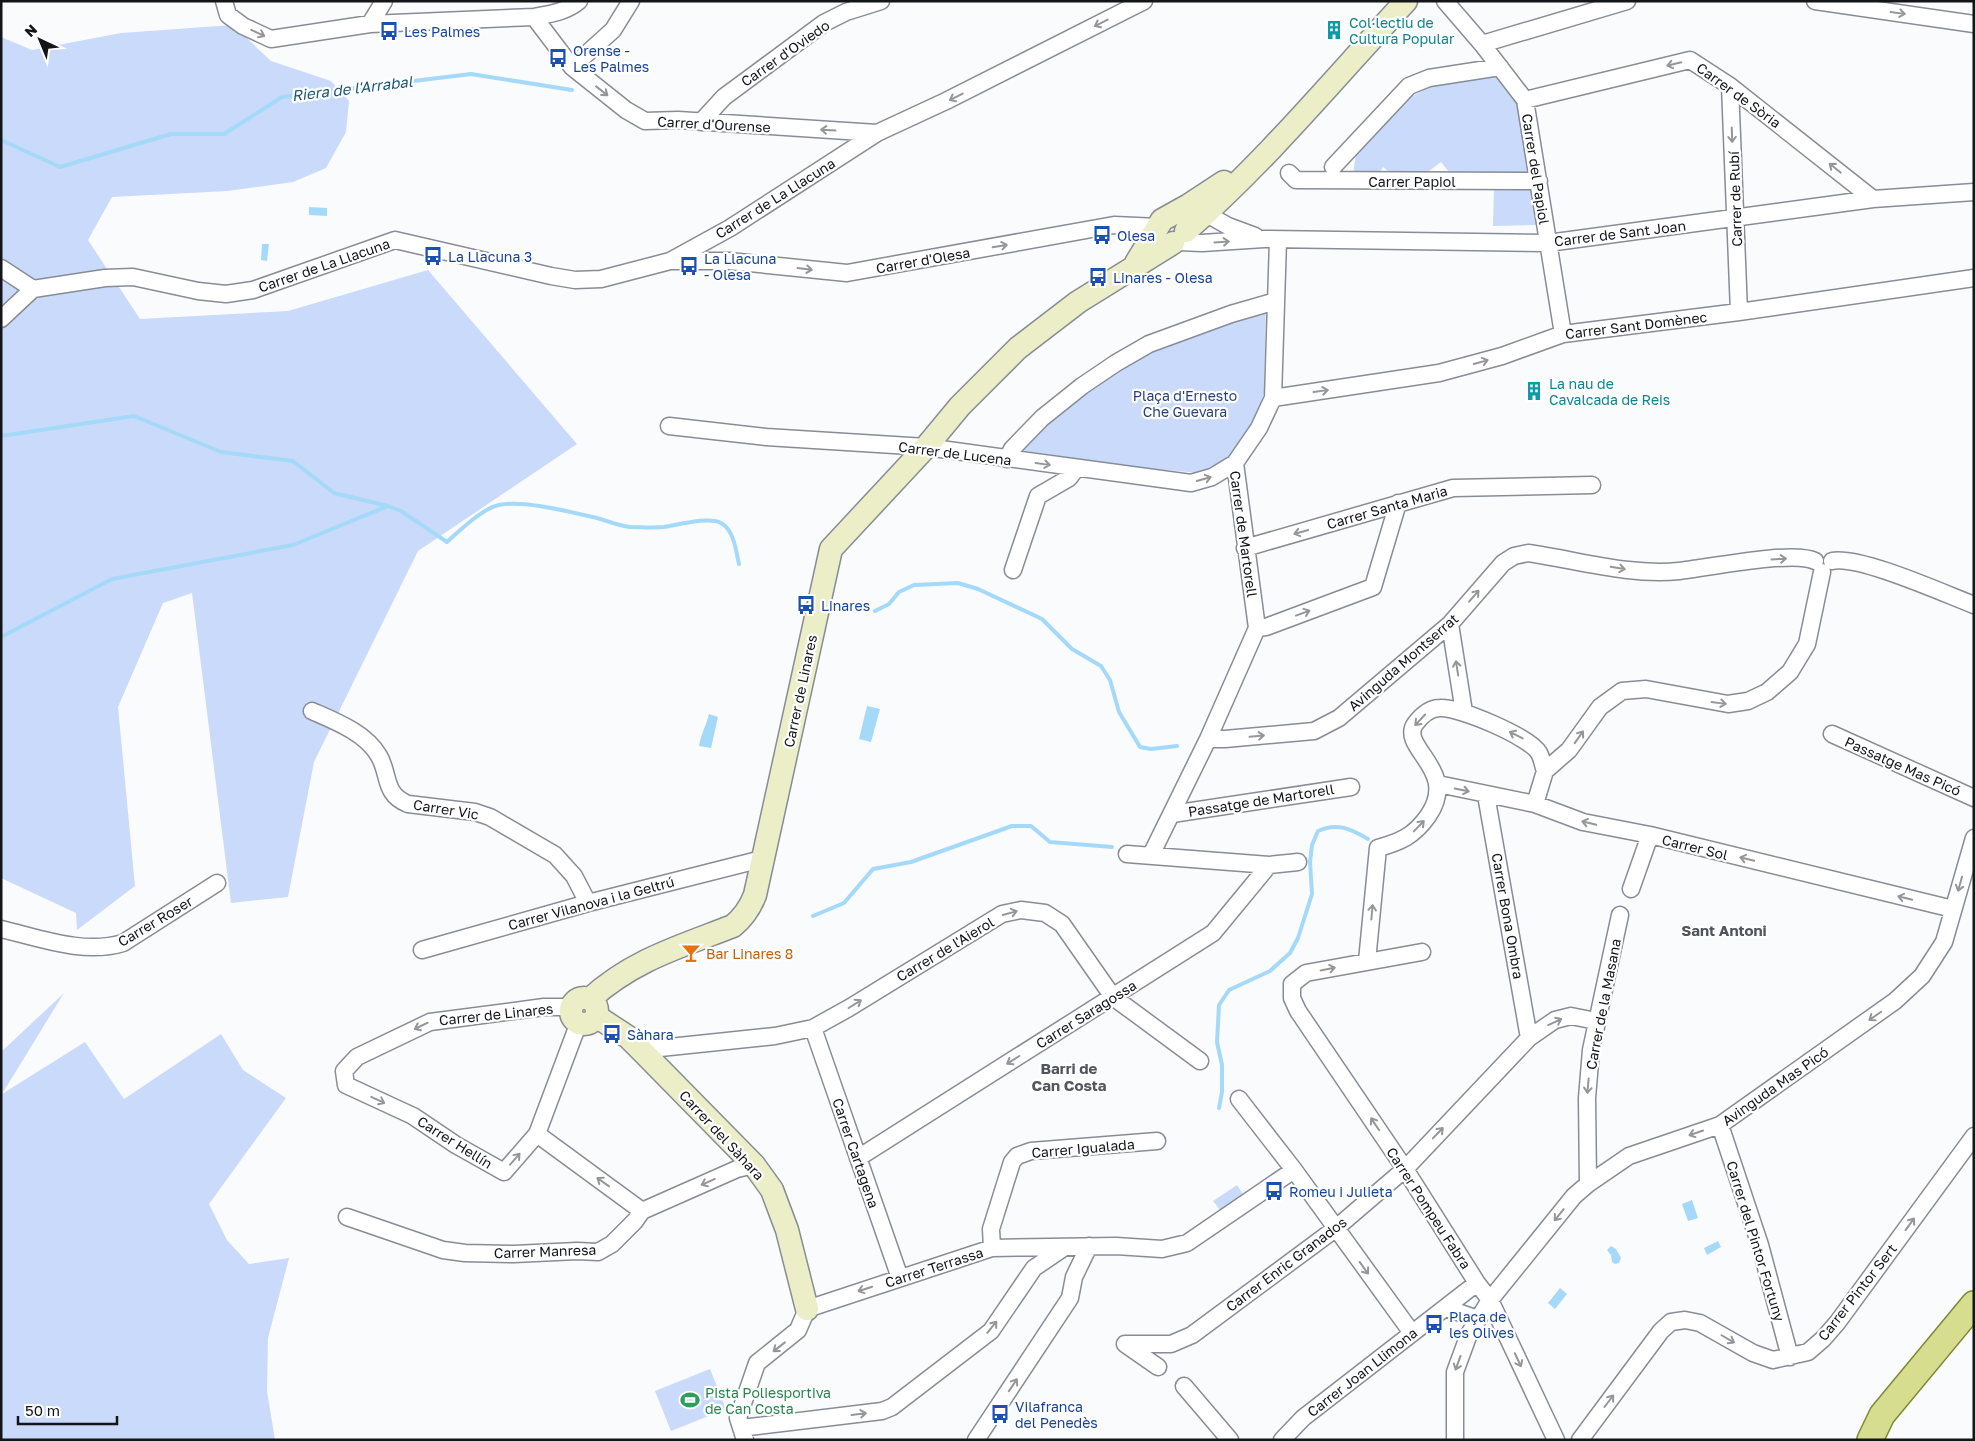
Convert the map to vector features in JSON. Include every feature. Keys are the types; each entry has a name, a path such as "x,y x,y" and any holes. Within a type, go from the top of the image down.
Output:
{"main road":[{"path":"1870,1440 1882,1415 1974,1304"}],"street":[{"path":"370,24 384,1"},
{"path":"224,2 228,15 243,26 271,39 370,24 534,17 571,8 578,1"},
{"path":"572,67 613,30 631,1"},
{"name":"Carrer d'Oviedo","path":"700,122 724,97 824,23 846,12 881,1"},
{"name":"Carrer de La Llacuna","path":"33,289 105,278 133,277 198,291 226,294 253,290 396,240 575,280 601,280 670,260 730,228 877,133 946,102 1144,1"},
{"name":"Carrer de Linares","path":"1178,226 1230,191 1268,153 1406,1"},
{"name":"Carrer del Papiol","path":"1445,1 1482,44 1525,100 1563,334"},
{"path":"1482,44 1627,1"},
{"path":"1815,1 1974,24"},
{"name":"Carrer d'Ourense","path":"534,17 572,67 626,110 645,121 678,120 877,133"},
{"name":"Carrer de Sòria","path":"1525,100 1690,60 1730,86 1873,199"},
{"path":"1333,167 1409,86 1429,78 1500,67"},
{"name":"Carrer de Rubí","path":"1730,86 1739,312"},
{"name":"Carrer de Linares","path":"344,1071 357,1057 430,1022 544,1007 584,1011 608,983 650,958 737,923 750,908 755,895 832,549 926,447 960,406 1018,348 1078,302 1133,268 1178,226 1268,153"},
{"name":"Carrer Papiol","path":"1289,173 1296,180 1539,181"},
{"path":"1228,226 1225,220 1224,209 1230,191"},
{"name":"Carrer de Sant Joan","path":"1178,226 1202,243 1271,239 1548,243 1873,199 1974,192"},
{"path":"1114,226 1129,231 1137,242 1138,248 1133,268"},
{"name":"Carrer d'Olesa","path":"670,260 729,260 847,273 1114,226 1178,226"},
{"name":"Carrer de Sant Joan","path":"1178,226 1228,226 1271,239"},
{"path":"729,260 725,245 730,228"},
{"name":"Carrer de Martorell","path":"1257,628 1235,463 1259,428 1273,398 1276,302 1271,239"},
{"path":"1,268 33,289 1,318"},
{"name":"Carrer Sant Domènec","path":"1273,398 1439,373 1502,356 1563,334 1739,312 1974,278"},
{"path":"1008,459 1012,450 1042,418 1082,386 1116,363 1149,344 1231,314 1276,302"},
{"name":"Carrer de Lucena","path":"669,426 766,438 926,447 1076,469 1191,483 1212,477 1235,463"},
{"path":"1013,570 1038,496 1069,478 1076,469"},
{"name":"Carrer Santa Maria","path":"1246,548 1453,488 1592,485"},
{"path":"1151,855 1208,738 1257,628 1373,587 1398,503"},
{"name":"Avinguda Montserrat","path":"1208,738 1225,739 1314,731 1339,718 1450,624 1503,563 1514,556 1528,553 1636,571 1676,571 1775,558 1804,558 1823,565 1846,560 1878,569 1974,605"},
{"path":"1535,804 1545,771 1569,750 1600,707 1622,691 1646,689 1728,704 1748,701 1767,692 1790,672 1807,644 1823,565"},
{"path":"1450,624 1464,712"},
{"path":"1422,952 1367,961 1378,848 1399,842 1420,828 1435,806 1438,784 1430,763 1417,748 1413,738 1414,726 1423,714 1440,708 1464,712 1520,736 1539,752 1545,771"},
{"name":"Carrer Vic","path":"312,711 341,724 368,744 379,757 390,789 401,801 408,804 475,812 490,817 555,854 574,876 588,903"},
{"name":"Passatge Mas Picó","path":"1832,734 1974,798"},
{"name":"Carrer Sol","path":"1438,784 1535,804 1583,822 1650,836 1953,909"},
{"name":"Passatge de Martorell","path":"1172,814 1351,787"},
{"name":"Carrer Bona Ombra","path":"1486,795 1529,1038"},
{"path":"1631,889 1650,836"},
{"name":"Avinguda Mas Picó","path":"1455,1440 1455,1372 1469,1334 1490,1300 1574,1196 1628,1156 1720,1125 1895,1001 1922,976 1944,942 1972,847"},
{"path":"1127,854 1269,866 1298,862"},
{"name":"Carrer Vilanova i la Geltrú","path":"422,950 588,903 762,859"},
{"name":"Carrer Saragossa","path":"858,1158 1213,933 1269,866"},
{"name":"Carrer Roser","path":"1,929 70,945 106,948 123,943 217,883"},
{"name":"Carrer de l'Aierol","path":"641,1050 775,1036 813,1028 1002,914 1021,910 1044,913 1062,924 1113,997 1200,1061"},
{"name":"Carrer de la Masana","path":"1588,1184 1587,1098 1591,1050 1620,915"},
{"name":"Carrer Pompeu Fabra","path":"1367,961 1306,973 1292,984 1292,998 1298,1011 1405,1169 1477,1283 1490,1300 1556,1440"},
{"name":"Carrer del Sàhara","path":"584,1011 628,1037 754,1165 772,1190 777,1202 787,1230 807,1308"},
{"name":"Carrer Hellín","path":"344,1071 346,1085 413,1116 456,1145 504,1172 537,1134 584,1011"},
{"name":"Carrer Enric Granados","path":"1158,1367 1125,1344 1171,1344 1192,1335 1335,1228 1405,1169 1529,1038 1555,1020 1571,1016 1596,1021"},
{"name":"Carrer Cartagena","path":"813,1028 900,1278"},
{"path":"1239,1099 1294,1170 1412,1333"},
{"name":"Carrer del Pintor Fortuny","path":"1720,1125 1760,1245 1790,1357"},
{"path":"537,1134 642,1211"},
{"name":"Carrer Pintor Sert","path":"1580,1440 1661,1331 1671,1322 1685,1320 1700,1323 1753,1353 1773,1360 1808,1352 1837,1324 1974,1136"},
{"name":"Carrer Igualada","path":"992,1248 991,1229 1012,1162 1017,1156 1031,1151 1157,1141"},
{"name":"Carrer Manresa","path":"347,1216 443,1250 465,1253 514,1254 598,1252 612,1244 635,1221 642,1211 737,1169 754,1165"},
{"name":"Carrer Terrassa","path":"807,1308 992,1248 1116,1246 1162,1250 1187,1243 1294,1170"},
{"path":"976,1440 1070,1298 1074,1277 1088,1246"},
{"path":"1034,1247 1034,1268"},
{"path":"807,1308 798,1330 757,1363 738,1418 743,1434 882,1411 892,1407 991,1331 1034,1268 1065,1247 1074,1277"},
{"name":"Carrer Joan Llimona","path":"1282,1440 1304,1418 1477,1283"},
{"path":"1446,1308 1478,1318"},
{"path":"1184,1386 1230,1440"}],"green space":[{"path":"233,25 271,61 331,81 349,101 346,132 326,168 293,182 228,191 112,197 88,240 140,319 288,311 428,270 577,444 418,551 314,762 288,897 231,903 192,593 163,603 118,707 135,886 77,930 76,913 1,878 1,37 32,50 121,33"},
{"path":"1495,75 1518,105 1537,225 1493,226 1494,187 1453,177 1441,162 1425,174 1394,176 1383,167 1378,176 1353,175 1356,153 1408,98 1439,83"},
{"name":"Plaça d'Ernesto Che Guevara","path":"1266,303 1264,393 1257,415 1239,448 1231,456 1198,473 1126,466 1012,449 1116,363"},
{"path":"64,993 2,1094 85,1042 124,1099 221,1034 243,1070 286,1098 209,1204 227,1240 249,1264 289,1258 268,1338 267,1391 275,1440 1,1440 1,1052"},
{"path":"1237,1185 1243,1194 1220,1210 1213,1201"},
{"name":"Pista Poliesportiva de Can Costa","path":"710,1369 726,1409 671,1431 655,1391"}],"shaded area":[{"path":"309,207 327,208 327,216 309,215"},
{"path":"262,244 269,244 267,261 261,260"},
{"path":"867,706 880,709 871,742 859,739"},
{"path":"709,714 718,717 711,748 699,746"},
{"path":"1692,1200 1698,1218 1688,1221 1682,1204"},
{"path":"1718,1241 1721,1247 1707,1255 1704,1248"},
{"path":"1611,1246 1616,1249 1621,1258 1619,1263 1615,1264 1612,1262 1611,1255 1607,1250"},
{"path":"1560,1288 1567,1294 1555,1309 1548,1303"}],"waterway":[{"name":"Riera de l'Arrabal","path":"1,140 60,167 171,134 224,134 282,97 471,74 572,90"},
{"path":"1,436 134,416 221,452 293,461 334,493 401,511 447,542 471,520 486,510 499,505 521,504 561,510 630,527 664,527 709,520 716,521 725,526 732,536 739,564"},
{"path":"1,637 112,579 293,545 388,506"},
{"path":"875,611 889,604 899,592 914,585 958,583 978,589 1042,619 1072,649 1101,666 1110,680 1119,712 1140,747 1151,749 1177,746"},
{"path":"813,916 844,903 873,869 911,862 1012,826 1031,826 1050,842 1112,847"},
{"path":"1219,1108 1222,1092 1222,1065 1217,1042 1219,1005 1229,990 1270,971 1290,953 1298,938 1312,894 1310,862 1312,845 1318,831 1325,828 1338,827 1356,832 1368,839"}],"place":[{"name":"Col·lectiu de Cultura Popular","path":"1334,30"},
{"name":"Les Palmes","path":"389,31"},
{"name":"Orense - Les Palmes","path":"558,58"},
{"name":"Olesa","path":"1102,235"},
{"name":"La Llacuna 3","path":"433,256"},
{"name":"La Llacuna - Olesa","path":"689,266"},
{"name":"Linares - Olesa","path":"1098,277"},
{"name":"La nau de Cavalcada de Reis","path":"1534,391"},
{"name":"Linares","path":"806,605"},
{"name":"Bar Linares 8","path":"691,953"},
{"name":"Sàhara","path":"612,1034"},
{"name":"Romeu i Julieta","path":"1274,1191"},
{"name":"Plaça de les Olives","path":"1434,1324"},
{"name":"Pista Poliesportiva de Can Costa","path":"690,1400"},
{"name":"Vilafranca del Penedès","path":"1000,1414"}],"district":[{"name":"Sant Antoni","path":"1724,930"},
{"name":"Barri de Can Costa","path":"1069,1076"}]}
